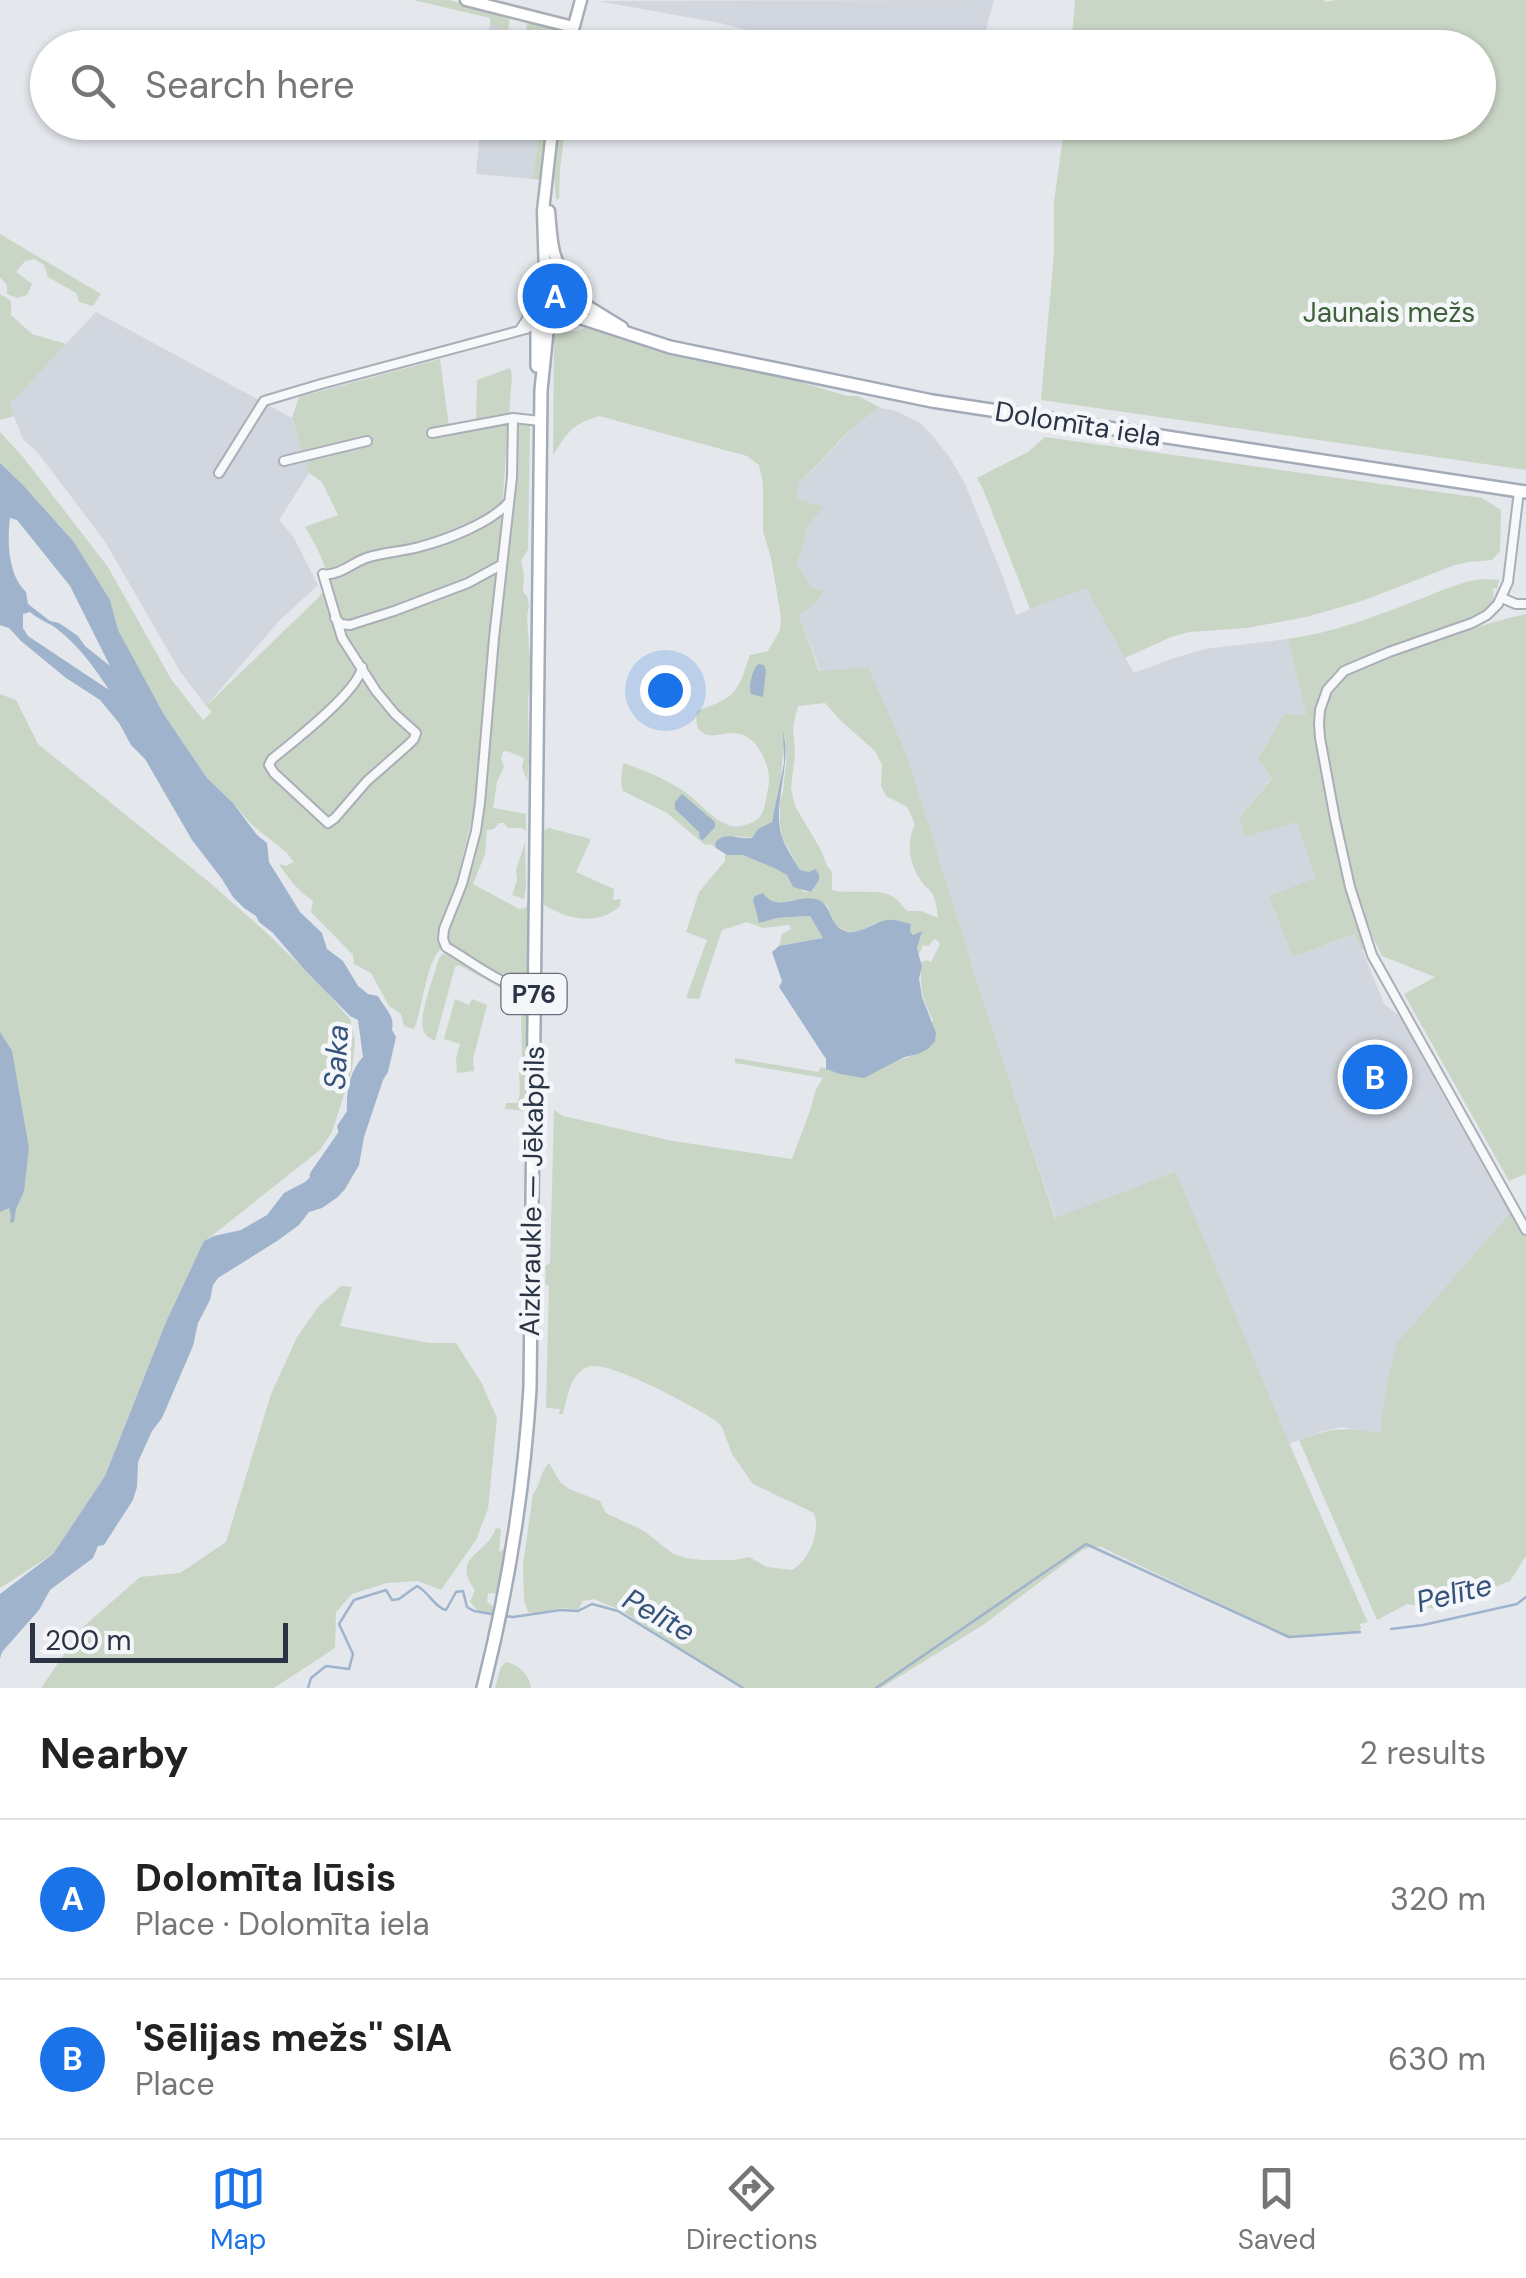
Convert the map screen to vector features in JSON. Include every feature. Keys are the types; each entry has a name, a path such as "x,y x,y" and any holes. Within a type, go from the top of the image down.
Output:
{"main road":[{"path":"466,0 573,27"},
{"path":"572,30 580,0"},
{"name":"P76","path":"536,310 532,289 545,274 543,234 552,140"},
{"name":"P76","path":"546,195 559,268 574,284 578,297 563,317"},
{"path":"545,274 564,275"},
{"name":"Dolomīta iela","path":"578,297 633,336"},
{"path":"536,310 563,317"},
{"name":"Aizkraukle — Jēkabpils","path":"536,310 541,390"},
{"name":"Aizkraukle — Jēkabpils","path":"483,1688 521,1496 530,1388 540,421 547,332 563,317"},
{"name":"Dolomīta iela","path":"563,317 670,347 960,406 1522,491"}],"street":[{"path":"219,472 264,402 518,331 536,310"},
{"path":"513,418 512,477 476,831 442,939 446,947 516,988 534,991"},
{"path":"432,434 513,418 540,421"},
{"path":"284,460 367,441"},
{"path":"1522,491 1508,582 1493,610 1472,623 1344,671 1327,690 1319,723 1342,853 1372,955 1526,1230"},
{"path":"362,668 359,680 269,765 325,822 331,822 367,781 416,736 376,691 362,668 342,638 323,574 331,576 361,560 420,547 470,529 508,502"},
{"path":"335,618 350,625 394,611 468,583 502,564"},
{"path":"1502,598 1526,604"}],"shaded area":[{"path":"994,0 986,30 747,30 598,1"},
{"path":"479,140 538,140 533,179 476,174"},
{"path":"96,312 292,418 309,473 279,520 294,538 318,585 279,621 206,706 180,671 104,540 23,439 9,404"},
{"path":"881,408 920,423 950,458 965,484 1016,615 1086,587 1134,673 1205,649 1288,639 1306,715 1272,777 1239,818 1245,836 1296,821 1317,878 1293,957 1356,934 1384,1004 1401,1017 1510,1213 1398,1343 1386,1386 1380,1434 1342,1427 1289,1444 1176,1173 1056,1219 909,761 820,671 799,615 813,606 823,591 811,587 797,565 809,523 796,499 798,483 862,418"}],"green space":[{"path":"413,0 449,0 510,16 508,30 490,25 490,18"},
{"name":"Jaunais mežs","path":"1075,0 1526,0 1526,470 1041,400 1054,253 1054,202 1063,140 1496,140 1496,30 1072,30"},
{"path":"528,21 556,30 526,30"},
{"path":"538,140 545,140 541,180 533,179"},
{"path":"558,140 564,140 559,199 554,176"},
{"path":"0,234 101,294 93,306 79,302 76,293 48,277 44,265 34,259 25,261 16,272 32,284 27,295 17,298 7,294 7,285 0,277"},
{"path":"557,280 568,288 570,301 561,298 558,290 550,291 549,300 568,305 551,311 541,304 539,292 544,284"},
{"path":"0,294 11,301 11,315 32,334 66,344 10,404 14,416 0,420"},
{"path":"588,326 657,351 858,396 881,408 858,424 798,483 797,499 824,507 809,523 797,564 811,587 824,591 813,606 799,615 819,671 868,667 909,761 1055,1218 1176,1172 1368,1622 1360,1624 1361,1629 1355,1633 1287,1636 1101,1547 1081,1551 983,1625 881,1688 741,1688 622,1611 594,1599 583,1601 578,1610 528,1612 523,1565 533,1494 549,1463 569,1489 600,1501 606,1513 644,1531 685,1558 749,1557 767,1567 792,1570 808,1553 816,1529 814,1513 753,1484 715,1420 651,1385 612,1370 587,1367 573,1381 563,1414 559,1414 560,1409 546,1408 549,1286 545,1284 544,1267 550,1263 554,1110 563,1116 673,1141 792,1159 823,1078 735,1063 735,1058 818,1072 821,1067 858,1074 918,1054 933,1020 922,992 921,962 931,962 940,944 933,940 929,946 923,945 919,954 921,931 913,935 875,923 856,933 846,931 835,925 827,905 816,899 773,903 767,899 753,900 759,923 810,916 823,938 779,946 782,934 791,929 789,925 763,928 747,922 722,930 699,999 686,998 707,940 686,932 699,892 725,861 725,854 743,855 776,869 804,892 814,889 809,872 800,870 782,837 780,800 786,763 785,732 774,818 752,838 735,836 716,844 716,848 705,845 667,813 623,791 621,783 623,763 678,787 728,825 748,824 762,814 769,779 758,747 740,734 705,734 696,720 697,711 733,692 750,655 768,651 780,630 771,558 763,531 763,483 759,465 747,456 599,416 572,430 553,455 554,337 559,332 579,331","holes":["825,703 875,751 882,765 881,786 886,796 907,807 915,824 910,838 911,860 931,891 938,918 921,911 907,911 889,895 832,890 832,872 795,806 791,788 793,726 798,706"]},
{"path":"440,359 449,427 476,422 477,380 510,368 512,376 478,794 458,876 461,877 414,1029 404,1026 401,1014 389,1006 371,973 354,964 353,955 311,912 313,901 279,864 294,862 286,852 251,824 207,778 138,669 118,630 110,600 74,542 0,463 0,432 108,567 171,679 203,720 212,712 206,706 328,584 323,561 305,527 338,515 322,482 309,473 292,418 299,397"},
{"path":"516,422 530,425 528,550 521,560 523,592 529,605 529,760 527,781 522,767 524,758 503,752 504,767 493,808 526,814 526,831 508,828 504,823 487,830 485,854 473,884 519,909 526,908 528,900 529,981 523,987 447,944 445,935 483,799"},
{"path":"1045,437 1482,498 1501,510 1500,551 1492,560 1455,565 1362,601 1306,617 1247,628 1189,632 1125,658 1086,588 1030,609 977,478 1028,452"},
{"path":"1481,579 1499,580 1497,589 1493,588 1494,601 1484,611 1341,666 1318,698 1315,739 1345,889 1365,950 1355,934 1293,957 1269,896 1316,878 1296,822 1245,837 1239,818 1272,778 1258,759 1285,714 1306,715 1288,639 1353,624"},
{"path":"1526,614 1526,1174 1509,1181 1404,994 1435,977 1382,956 1372,935 1345,847 1324,719 1331,692 1350,673 1427,643"},
{"path":"0,694 16,700 38,744 270,936 350,1019 355,1039 352,1070 332,1132 320,1150 204,1242 166,1322 105,1476 53,1554 0,1588"},
{"path":"549,828 591,839 576,872 614,889 613,900 621,899 620,906 602,916 583,919 544,905 543,833"},
{"path":"525,842 526,887 524,899 512,895"},
{"path":"442,954 451,954 526,994 525,1111 505,1109 506,1103 517,1103 520,1093 521,999 459,965 455,967 435,1041 425,1034 425,1005"},
{"path":"455,999 469,1005 472,999 487,1005 473,1059 474,1071 457,1073 460,1044 444,1039"},
{"path":"1510,1213 1520,1219 1526,1230 1526,1556 1510,1581 1437,1609 1407,1604 1377,1620 1299,1440 1339,1429 1380,1433 1397,1343"},
{"path":"341,1286 352,1287 340,1326 429,1343 456,1343 481,1382 497,1418 488,1509 476,1540 441,1590 418,1581 387,1583 352,1594 336,1612 335,1648 274,1688 41,1688 83,1627 140,1577 180,1573 226,1542 271,1394 297,1337 318,1307"},
{"path":"496,1528 501,1529 499,1552 510,1539 498,1594 488,1593 487,1602 494,1607 493,1614 479,1612 470,1602 475,1590 466,1570"},
{"path":"506,1662 523,1671 531,1688 495,1688"}],"water":[{"path":"0,463 74,542 110,600 118,630 163,713 207,778 267,843 269,862 300,912 322,933 327,949 343,961 358,986 378,996 391,1016 396,1037 359,1165 345,1189 322,1208 309,1212 277,1241 218,1278 162,1418 138,1462 133,1500 104,1545 98,1546 93,1558 50,1590 0,1659 0,1594 53,1554 105,1476 166,1322 204,1241 241,1230 267,1215 284,1193 305,1182 334,1155 340,1138 337,1126 347,1111 350,1082 363,1057 358,1020 233,897 192,840 145,759 100,700 0,625","holes":["10,518 17,520 70,586 110,666 78,636 28,604 10,558","30,612 72,642 109,690 28,636 23,628 23,614"]},
{"path":"758,664 764,665 766,671 763,697 751,694 750,690"},
{"path":"783,732 785,757 779,808 781,834 800,870 815,869 819,874 811,892 793,887 787,875 776,869 743,855 727,855 715,843 727,836 752,838 758,829 772,822 784,763"},
{"path":"682,794 715,822 703,840 675,809"},
{"path":"763,893 774,902 816,899 826,906 837,925 848,932 890,920 911,924 913,935 922,931 917,948 922,967 919,978 936,1033 928,1049 864,1078 826,1069 826,1059 779,987 782,981 772,952 779,946 823,938 810,916 759,923 753,900"},
{"path":"0,1032 12,1051 29,1148 24,1191 14,1222 10,1223 9,1208 0,1212"}],"waterway":[{"name":"Saka","path":"317,1176 347,1133"},
{"name":"Pelīte","path":"876,1688 1086,1544 1289,1637 1360,1632"},
{"name":"Pelīte","path":"308,1688 311,1678 326,1666 349,1669 353,1654 339,1624 354,1600 386,1590 392,1600 399,1599 417,1586 442,1609 446,1610 456,1592 463,1591 467,1607 497,1615"},
{"name":"Pelīte","path":"1391,1629 1517,1604 1526,1597"},
{"name":"Pelīte","path":"505,1616 578,1611 592,1604 618,1611 743,1688"}],"place":[{"name":"Dolomīta lūsis","path":"555,296"},
{"name":"'Sēlijas mežs'' SIA","path":"1375,1077"}]}
